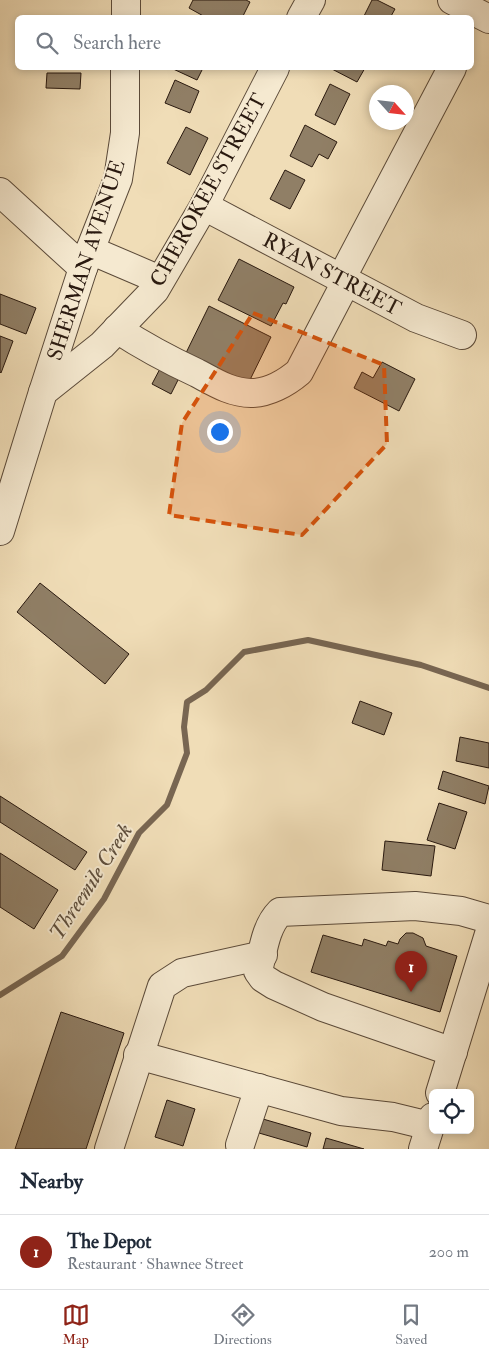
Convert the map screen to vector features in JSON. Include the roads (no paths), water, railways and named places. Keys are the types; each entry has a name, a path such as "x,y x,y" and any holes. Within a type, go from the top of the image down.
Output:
{"street":[{"path":"126,0 126,15"},
{"path":"303,15 310,0"},
{"path":"452,0 472,15"},
{"name":"SHERMAN AVENUE","path":"43,392 87,259 118,179 125,132 125,70"},
{"name":"CHEROKEE STREET","path":"43,392 102,345 155,290 204,206 275,70"},
{"path":"117,329 150,350 237,392 253,393 273,388 299,372 343,281 451,70"},
{"path":"0,192 87,259 160,280"},
{"name":"RYAN STREET","path":"204,206 416,318 462,335"},
{"path":"0,531 43,392"},
{"path":"453,1052 323,1006 274,985 263,978 258,971 262,955 274,918 280,912 416,906 462,911 489,919"},
{"path":"441,1089 489,934"},
{"path":"109,1149 162,986 182,973 262,955"},
{"path":"138,1055 341,1111 393,1117 429,1130"},
{"path":"244,1148 259,1088"}],"waterway":[{"name":"Threemile Creek","path":"0,995 62,956 104,899 139,833 167,805 187,753 184,727 187,702 206,690 244,652 308,640 421,665 489,688"}],"place":[{"name":"The Depot","path":"411,992"}]}
